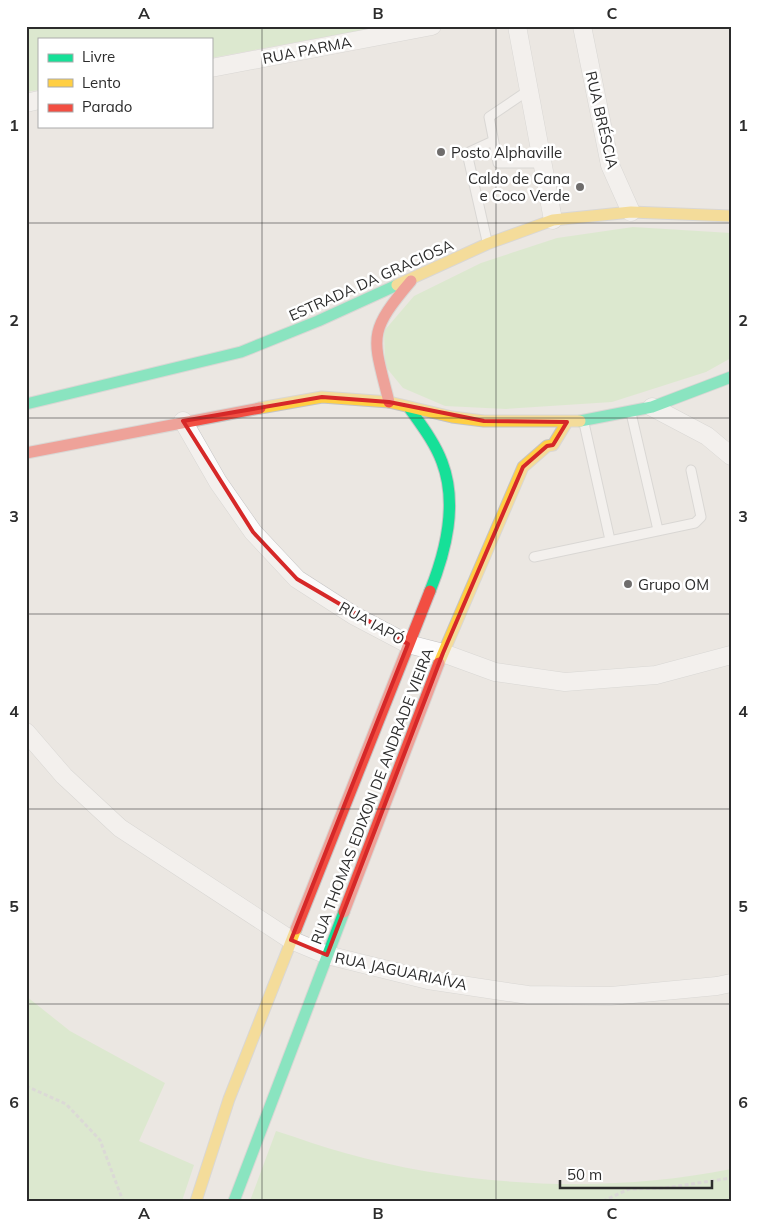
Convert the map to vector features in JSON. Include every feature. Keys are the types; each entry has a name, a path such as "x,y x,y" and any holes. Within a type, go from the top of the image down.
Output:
{"street":[{"name":"RUA PARMA","path":"212,68 432,26"},
{"path":"517,26 553,220"},
{"name":"RUA BRÉSCIA","path":"582,26 610,165 631,212"},
{"name":"ESTRADA DA GRACIOSA","path":"26,404 241,352 318,321 487,244 553,220 631,212 731,216"},
{"path":"389,402 378,366 375,339 382,316 414,277"},
{"path":"26,454 184,421 322,397 389,402 410,409 484,421 584,421 652,407 731,377"},
{"path":"652,407 708,436 731,456"},
{"name":"RUA THOMAS EDIXON DE ANDRADE VIEIRA","path":"196,1201 229,1099 443,559 450,513 445,470 428,436 410,409"},
{"name":"RUA IAPÓ","path":"184,421 218,482 252,532 297,579 353,615 408,644 443,653 495,672 565,682 656,676 731,655"},
{"name":"RUA THOMAS EDIXON DE ANDRADE VIEIRA","path":"234,1201 443,653 523,468 547,446 553,445 568,422"},
{"name":"RUA JAGUARIAÍVA","path":"26,732 64,776 120,828 291,940 328,955 428,980 528,995 612,996 731,983"}],"lane":[{"path":"529,90 489,117 498,163 542,163"},
{"path":"487,244 467,154 494,141"},
{"path":"631,411 658,530"},
{"path":"584,421 610,540"},
{"path":"534,557 695,523 701,517 691,470"}],"path":[{"path":"26,1086 66,1104 100,1140 123,1201"},
{"path":"603,1201 629,1189 665,1188 731,1178"}],"highlighted area":[{"path":"322,397 389,402 484,421 567,422 553,445 547,446 523,467 443,653 327,955 291,940 408,644 297,579 253,532 183,421"}],"green space":[{"path":"26,26 385,26 212,58 212,38 38,38 38,90 26,92"},
{"path":"633,227 731,233 731,358 706,372 612,402 506,409 445,406 403,388 385,366 384,331 414,296 481,263 557,238"},
{"path":"26,996 70,1031 165,1083 139,1141 194,1165 182,1201 26,1201"},
{"path":"276,1131 336,1151 391,1164 487,1180 586,1184 636,1182 684,1177 731,1169 731,1201 250,1201"}],"traffic: fast":[{"path":"26,404 241,352 318,321 397,285"},
{"path":"580,421 652,407 731,377"},
{"path":"410,409 436,448 447,478 449,494 448,527 445,544 430,591"},
{"path":"234,1201 344,912"}],"traffic: slow":[{"path":"397,285 487,244 553,220 631,212 731,216"},
{"path":"260,408 322,397 389,402 452,417 484,421 580,421"},
{"path":"439,663 523,467 547,446 553,445 567,422"},
{"path":"196,1201 229,1099 296,929"}],"traffic: jam":[{"path":"389,402 379,363 377,337 386,313 411,281"},
{"path":"26,453 260,408"},
{"path":"296,929 430,591"},
{"path":"344,912 439,663"}],"place":[{"name":"Posto Alphaville","path":"441,152"},
{"name":"Caldo de Cana e Coco Verde","path":"580,187"},
{"name":"Grupo OM","path":"628,584"}]}
